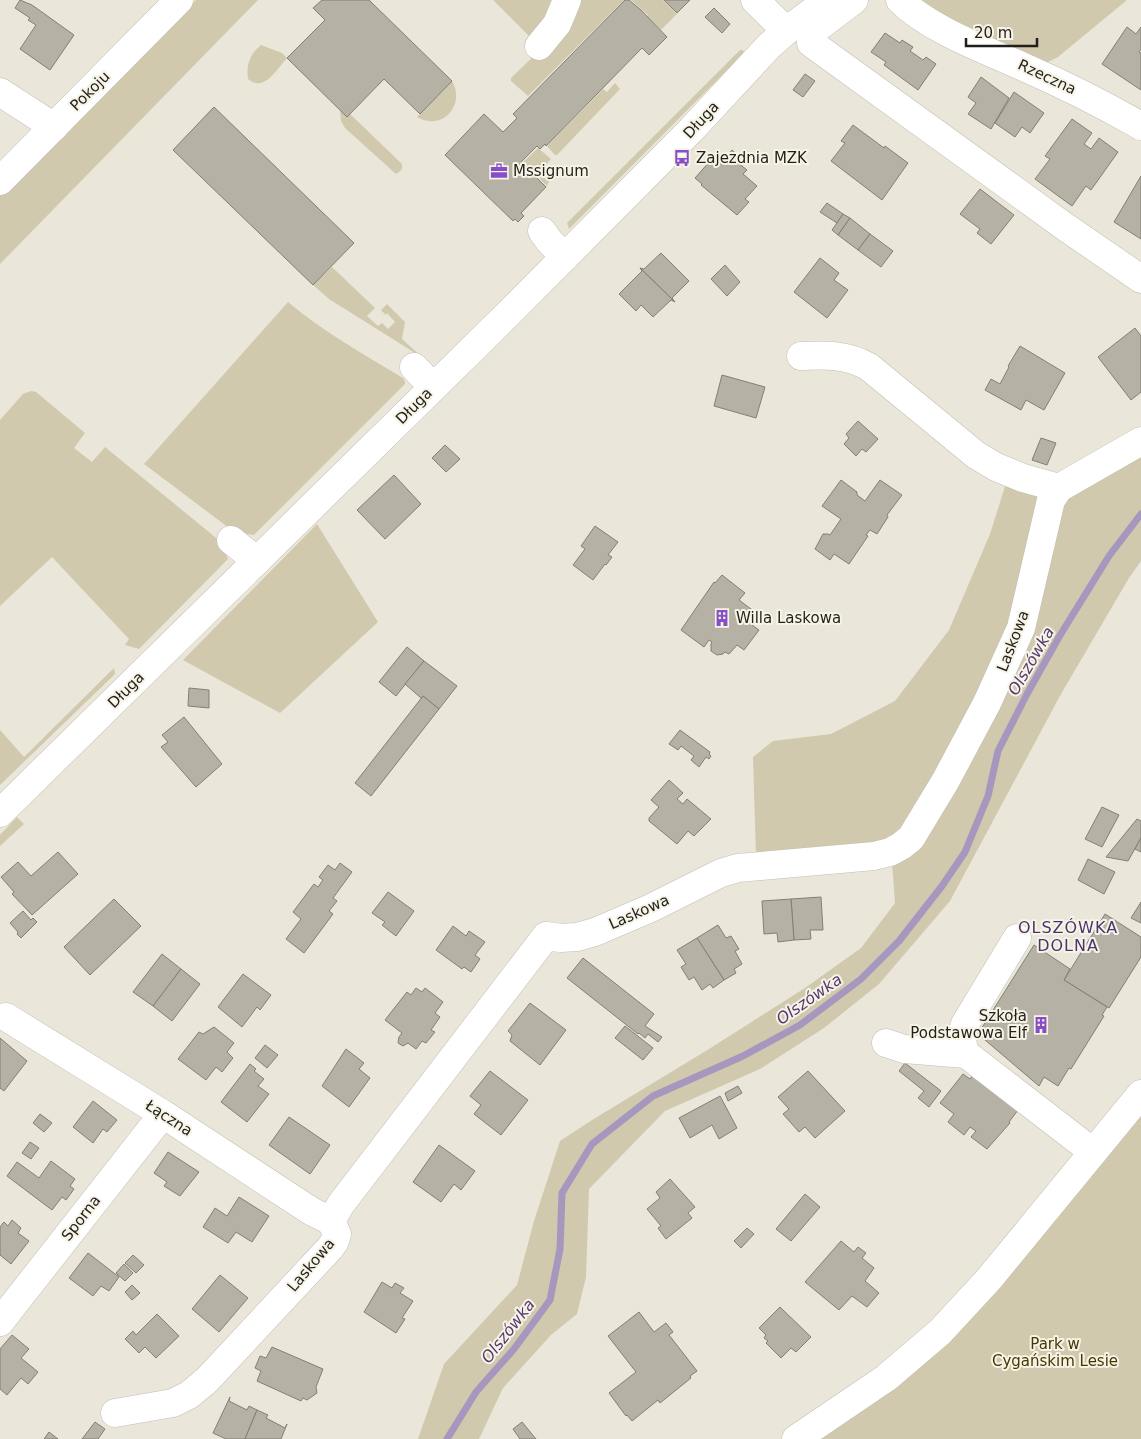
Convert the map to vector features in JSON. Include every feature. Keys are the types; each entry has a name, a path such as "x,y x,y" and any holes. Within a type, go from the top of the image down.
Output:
{"street":[{"name":"Pokoju","path":"0,181 179,0"},
{"path":"539,46 557,24 567,0"},
{"path":"755,0 786,31"},
{"name":"Długa","path":"0,813 565,257 692,130 769,46 828,0"},
{"path":"854,0 813,31 811,35 812,42 1064,226 1141,279"},
{"name":"Rzeczna","path":"900,0 924,18 961,39 1089,97 1141,126"},
{"path":"0,92 54,127"},
{"path":"542,231 565,257"},
{"path":"801,356 830,355 857,360 976,455 996,467 1023,478 1058,488 1141,441"},
{"path":"414,367 433,387"},
{"name":"Laskowa","path":"115,1413 173,1403 189,1395 207,1380 330,1248 335,1242 337,1234 331,1221 341,1204 546,936 561,938 577,937 595,932 651,908 721,873 738,868 874,856 890,852 911,838 946,780 967,740 1005,665 1021,628 1050,500 1058,488"},
{"path":"232,540 257,562"},
{"path":"1017,938 965,1024 962,1044 966,1054 1093,1152"},
{"name":"Łączna","path":"6,1017 163,1114 311,1211 331,1221"},
{"path":"886,1043 904,1049 966,1054"},
{"path":"796,1439 886,1378 940,1332 989,1279 1141,1094"},
{"name":"Sporna","path":"0,1322 163,1114"}],"green space":[{"path":"196,0 258,0 0,264 0,196"},
{"path":"493,0 563,0 536,43"},
{"path":"572,0 624,0 528,96 511,81 511,78 541,49"},
{"path":"631,0 663,0 677,14 661,30"},
{"path":"911,0 1127,0 1058,57 1042,65"},
{"path":"261,45 282,53 287,58 270,78 254,83 248,79 248,64 254,52"},
{"path":"740,50 743,50 744,53 569,229 567,223"},
{"path":"452,81 456,90 456,99 454,107 449,114 443,119 435,121 426,121 417,117"},
{"path":"615,83 620,89 555,155 547,146 603,89 607,92"},
{"path":"340,110 347,117 350,114 402,164 400,171 396,174 345,128 341,121"},
{"path":"538,148 551,159 541,170 549,181 547,186 523,162"},
{"path":"332,267 375,308 367,316 378,326 382,323 388,329 395,322 387,313 386,315 381,310 387,304 405,322 402,339 423,358 329,299 313,285"},
{"path":"288,302 330,333 403,378 405,384 254,535 237,534 144,464"},
{"path":"31,391 36,392 85,433 74,448 92,462 105,447 226,546 224,548 228,559 139,649 125,645 129,639 52,557 0,606 0,420 23,394"},
{"path":"1141,448 1141,561 1129,578 1061,694 950,901 879,984 824,1028 760,1069 665,1111 589,1189 586,1277 577,1314 551,1335 503,1388 479,1439 418,1439 444,1364 517,1285 534,1221 560,1141 805,988 861,948 895,903 892,862 923,834 1058,504"},
{"path":"1007,480 1039,496 1028,579 943,774 887,846 756,857 753,757 773,741 831,734 895,701 949,630 990,534"},
{"path":"317,524 378,622 280,713 183,660"},
{"path":"114,668 115,674 0,785 0,730 24,757"},
{"path":"17,817 24,824 0,846 0,835"},
{"name":"Park w Cygańskim Lesie","path":"1141,1115 1141,1439 817,1439"}],"building":[{"path":"20,0 32,5 74,35 50,70 20,49 36,25 28,20 30,18 15,8"},
{"path":"322,0 369,0 452,81 420,114 384,79 347,117 287,58 325,20 313,8"},
{"path":"625,0 629,0 641,10 667,37 649,55 642,48 546,146 545,144 540,149 537,146 521,162 546,187 521,213 524,216 518,222 515,219 513,221 445,155 484,114 503,132 517,118 513,114"},
{"path":"664,0 690,0 677,13"},
{"path":"714,8 730,24 722,33 705,17"},
{"path":"1127,27 1136,34 1141,27 1141,49 1139,52 1141,53 1141,90 1102,64"},
{"path":"885,33 900,43 902,40 913,47 910,51 923,60 926,57 936,64 918,90 884,65 886,62 871,52"},
{"path":"805,74 815,81 803,97 793,90"},
{"path":"981,77 1009,98 991,129 968,114 976,103 968,97"},
{"path":"1014,92 1044,113 1030,133 1022,127 1015,137 995,123"},
{"path":"214,107 354,243 313,285 173,150"},
{"path":"1072,119 1092,133 1084,144 1091,149 1099,138 1118,152 1091,190 1086,186 1072,206 1035,179 1050,159 1045,156"},
{"path":"853,125 908,163 882,200 831,161 845,143 841,141"},
{"path":"732,150 741,158 737,162 747,170 743,174 757,186 745,199 749,202 737,215 695,178 711,160 718,166"},
{"path":"1141,176 1141,239 1114,222"},
{"path":"980,189 1014,215 991,244 977,233 980,229 960,214"},
{"path":"827,203 843,214 837,223 820,212"},
{"path":"843,214 850,218 838,235 832,230"},
{"path":"850,218 870,234 858,250 838,235"},
{"path":"870,234 893,251 881,267 858,250"},
{"path":"661,253 689,281 672,298 675,302 640,268 644,269"},
{"path":"820,258 839,273 834,280 848,290 827,318 794,292"},
{"path":"725,265 740,282 727,296 711,279"},
{"path":"640,268 675,302 671,300 653,317 641,305 636,311 619,294 642,271"},
{"path":"1135,328 1141,336 1141,392 1131,400 1098,357"},
{"path":"1020,346 1065,373 1044,410 1026,400 1021,410 985,390 991,379 1000,384"},
{"path":"722,375 765,387 756,418 714,406"},
{"path":"858,421 878,439 866,452 862,449 856,456 844,444 849,438 846,434"},
{"path":"1041,438 1056,443 1047,465 1032,460"},
{"path":"445,445 460,459 446,472 432,458"},
{"path":"394,475 421,504 385,539 357,510"},
{"path":"841,480 857,492 857,495 865,501 880,480 902,495 887,515 888,517 877,534 870,530 866,535 868,536 849,564 834,554 830,560 815,549 823,534 830,535 841,519 822,506"},
{"path":"595,526 618,542 608,555 612,557 593,580 573,565 585,549 581,546"},
{"name":"Willa Laskowa","path":"722,575 745,593 739,600 759,615 752,625 759,630 744,650 737,645 729,654 725,652 717,655 711,651 712,642 709,640 704,647 681,630 714,582"},
{"path":"407,647 424,661 396,696 379,682"},
{"path":"424,661 457,686 439,709 423,696 421,698 405,684"},
{"path":"189,688 209,690 209,708 188,706"},
{"path":"423,696 439,709 371,796 355,783"},
{"path":"184,717 222,764 196,787 161,747 168,742 162,735"},
{"path":"680,730 710,752 711,756 709,759 706,757 699,767 691,760 694,756 681,746 678,750 669,744"},
{"path":"669,780 683,793 677,799 683,804 687,799 711,819 694,836 688,831 677,844 649,821 649,818 659,807 651,800"},
{"path":"1102,807 1119,815 1102,847 1085,839"},
{"path":"1137,819 1141,821 1141,838 1128,861 1106,857"},
{"path":"1141,838 1141,852 1135,849"},
{"path":"58,852 78,874 32,915 12,894 14,892 1,877 18,862 31,876"},
{"path":"1088,859 1115,872 1104,894 1078,880"},
{"path":"340,863 352,872 333,898 337,901 329,911 333,914 304,953 286,939 301,919 293,912 314,884 318,887 323,880 319,877 328,865 335,870"},
{"path":"388,892 414,911 396,936 382,925 385,922 372,913"},
{"path":"821,897 823,930 810,930 811,939 794,940 791,899"},
{"path":"114,899 141,926 90,975 64,947"},
{"path":"791,899 794,940 778,942 777,933 764,934 762,901"},
{"path":"1141,902 1141,923 1131,918"},
{"path":"23,911 31,920 33,918 37,922 21,938 10,923"},
{"path":"1105,914 1141,937 1141,957 1109,1008 1064,980"},
{"path":"718,925 726,938 731,936 739,949 735,951 742,964 734,969 736,973 724,980 697,938"},
{"path":"453,926 466,936 469,931 485,942 475,955 480,959 471,972 464,967 462,969 436,950"},
{"path":"697,938 724,980 713,988 710,984 702,990 694,977 689,980 681,967 686,964 677,950"},
{"name":"Szkoła Podstawowa Elf","path":"1034,945 1070,969 1064,980 1107,1007 1102,1015 1104,1016 1071,1069 1069,1068 1058,1086 1044,1077 1039,1086 978,1034"},
{"path":"162,954 181,969 153,1006 133,992"},
{"path":"583,958 654,1014 645,1026 662,1037 658,1042 648,1034 645,1038 638,1034 567,978"},
{"path":"181,969 200,984 172,1021 153,1006"},
{"path":"243,974 271,995 260,1010 257,1007 242,1027 218,1007"},
{"path":"416,988 422,992 425,988 443,1002 435,1013 440,1017 431,1030 435,1032 426,1043 422,1041 416,1049 408,1043 403,1046 398,1043 402,1033 385,1020 407,992 411,995"},
{"path":"530,1003 566,1030 540,1065 510,1041 512,1035 508,1031"},
{"path":"625,1026 653,1048 643,1060 615,1038"},
{"path":"214,1027 234,1043 227,1052 233,1058 222,1072 216,1067 206,1080 178,1059 199,1032 203,1034"},
{"path":"0,1038 27,1061 4,1091 0,1088"},
{"path":"265,1045 278,1055 267,1068 255,1058"},
{"path":"346,1049 364,1063 359,1069 370,1078 349,1107 322,1086"},
{"path":"905,1063 941,1091 929,1107 918,1098 924,1091 899,1071"},
{"path":"250,1064 256,1069 254,1071 264,1079 258,1086 269,1094 247,1122 221,1102"},
{"path":"490,1071 528,1100 501,1135 474,1114 481,1105 470,1096"},
{"path":"808,1071 845,1111 815,1138 805,1127 799,1132 783,1114 789,1109 778,1097"},
{"path":"963,1074 970,1079 973,1075 1018,1110 1010,1123 987,1149 971,1137 976,1131 970,1127 964,1135 948,1122 954,1114 940,1103"},
{"path":"738,1086 742,1093 728,1101 725,1093"},
{"path":"720,1096 737,1128 719,1139 712,1125 690,1138 679,1118"},
{"path":"93,1101 117,1120 107,1132 103,1129 93,1143 73,1127"},
{"path":"40,1114 52,1123 44,1132 33,1123"},
{"path":"289,1117 330,1145 310,1174 269,1145"},
{"path":"30,1142 39,1148 31,1159 22,1153"},
{"path":"439,1145 475,1171 461,1190 454,1184 441,1202 413,1182"},
{"path":"168,1152 199,1172 180,1196 164,1186 167,1182 154,1173"},
{"path":"51,1161 75,1179 70,1186 74,1189 66,1200 62,1197 52,1210 7,1176 17,1162 39,1178"},
{"path":"670,1179 695,1207 688,1213 692,1218 666,1239 658,1228 661,1226 647,1209 660,1198 656,1192"},
{"path":"805,1194 820,1207 791,1241 776,1229"},
{"path":"239,1197 269,1216 252,1242 236,1232 228,1243 203,1227 215,1208 227,1216"},
{"path":"12,1220 21,1228 18,1233 29,1241 11,1264 0,1255 0,1227 4,1222 8,1226"},
{"path":"747,1228 754,1234 741,1248 734,1241"},
{"path":"841,1241 854,1252 858,1247 866,1253 862,1258 874,1268 865,1281 879,1293 867,1307 852,1296 839,1310 805,1282"},
{"path":"88,1253 119,1277 109,1291 101,1286 93,1296 69,1278"},
{"path":"133,1255 144,1265 136,1273 125,1263"},
{"path":"124,1264 133,1273 125,1281 116,1273"},
{"path":"220,1275 248,1298 219,1332 192,1309"},
{"path":"382,1282 392,1288 395,1283 404,1288 400,1293 413,1301 402,1318 405,1319 396,1333 364,1312"},
{"path":"132,1285 140,1293 132,1300 125,1292"},
{"path":"780,1307 811,1337 796,1352 791,1348 781,1358 766,1343 768,1341 764,1338 766,1335 759,1328"},
{"path":"639,1312 654,1332 666,1323 673,1332 669,1335 697,1371 660,1403 658,1400 632,1421 609,1393 636,1372 608,1336"},
{"path":"157,1314 179,1336 156,1358 145,1347 139,1353 125,1339 133,1331 136,1335"},
{"path":"12,1335 29,1349 21,1358 38,1372 28,1384 21,1378 7,1395 0,1389 0,1349"},
{"path":"272,1347 323,1369 316,1387 317,1393 307,1400 303,1398 301,1401 257,1381 261,1371 255,1368 260,1356 266,1358"},
{"path":"230,1397 229,1401 247,1410 249,1406 257,1410 245,1439 226,1439 213,1433"},
{"path":"257,1410 268,1415 266,1418 285,1428 287,1424 281,1439 245,1439"},
{"path":"95,1422 105,1429 98,1439 82,1439"},
{"path":"522,1422 536,1439 520,1439 513,1429"},
{"path":"49,1432 58,1439 44,1439"}],"waterway":[{"name":"Olszówka","path":"447,1439 476,1392 514,1349 550,1300 560,1249 562,1193 592,1144 653,1096 743,1056 800,1025 861,979 899,941 942,886 965,852 988,796 998,751 1027,694 1059,637 1109,556 1141,514"}],"place":[{"name":"Zajezdnia MZK","path":"682,158"},
{"name":"Mssignum","path":"499,171"},
{"name":"Willa Laskowa","path":"722,618"},
{"name":"Szkoła Podstawowa Elf","path":"1041,1025"}],"district":[{"name":"OLSZÓWKA DOLNA","path":"1068,936"}]}
